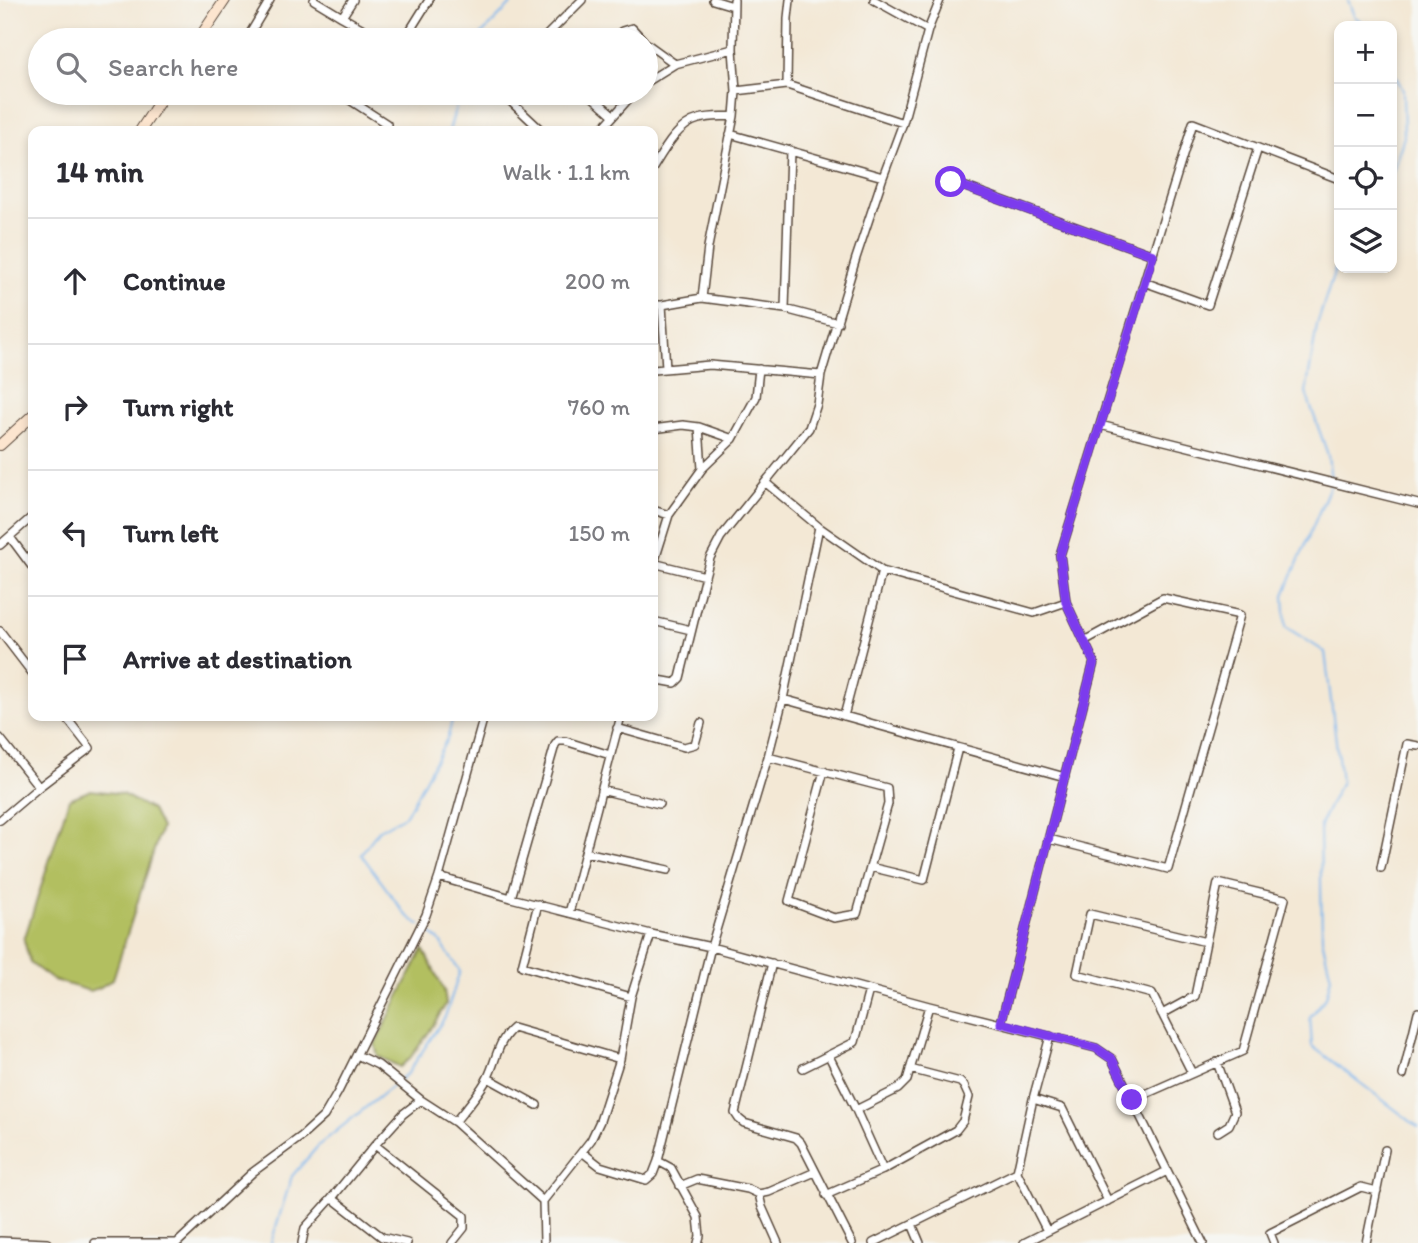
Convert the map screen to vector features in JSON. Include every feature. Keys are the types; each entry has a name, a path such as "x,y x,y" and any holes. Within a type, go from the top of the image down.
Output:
{"street":[{"path":"206,28 225,0"},
{"path":"253,28 270,0"},
{"path":"314,0 362,28"},
{"path":"342,17 353,0"},
{"path":"412,28 429,0"},
{"path":"554,28 582,0"},
{"path":"702,298 708,247 734,116 736,90 733,3 713,0"},
{"path":"787,85 790,0"},
{"path":"874,0 928,30"},
{"path":"658,679 675,682 680,678 710,558 721,537 809,428 817,404 821,375 856,258 903,123 928,30 940,0"},
{"path":"658,74 674,64 733,49"},
{"path":"658,51 674,64"},
{"path":"736,90 787,85 903,123"},
{"path":"143,126 156,105"},
{"path":"358,105 387,126"},
{"path":"514,105 536,126"},
{"path":"602,105 613,115"},
{"path":"604,126 623,105"},
{"path":"658,161 681,128 690,122 700,118 734,116"},
{"path":"1001,1023 1094,662 1066,602 1060,555 1193,123 1334,177"},
{"path":"730,134 883,177"},
{"path":"1144,282 1208,305 1258,148"},
{"path":"785,309 790,150"},
{"path":"951,182 1153,255"},
{"path":"658,305 702,298 785,309 838,324"},
{"path":"662,305 666,368"},
{"path":"658,369 710,365 821,375"},
{"path":"658,548 669,514 702,469 733,439 756,397 759,369"},
{"path":"0,445 28,420"},
{"path":"1100,425 1418,504"},
{"path":"658,428 699,426 733,439"},
{"path":"699,426 702,469"},
{"path":"766,483 818,527 882,571 1034,614 1066,602"},
{"path":"658,511 669,514"},
{"path":"0,545 28,521"},
{"path":"582,1152 600,1166 646,1180 653,1174 659,1161 712,947 783,699 818,527"},
{"path":"10,537 28,561"},
{"path":"658,564 705,576"},
{"path":"844,716 882,571"},
{"path":"1049,839 1168,869 1240,615 1163,598 1084,641"},
{"path":"658,622 691,630"},
{"path":"0,631 28,667"},
{"path":"783,699 1065,777"},
{"path":"0,820 90,748 69,721"},
{"path":"95,1243 177,1243 253,1172 324,1116 426,915 483,721"},
{"path":"569,913 619,721"},
{"path":"617,728 684,747 695,744 701,723"},
{"path":"0,738 39,787"},
{"path":"511,898 555,745 558,741 565,741 610,755"},
{"path":"1381,869 1407,744 1418,746"},
{"path":"870,867 924,880 958,748"},
{"path":"768,757 824,771 887,788 888,804 857,914 834,918 789,901 824,771"},
{"path":"601,790 659,804"},
{"path":"585,852 668,870"},
{"path":"439,877 511,898 712,947 1096,1048 1112,1059 1203,1243"},
{"path":"1132,1100 1242,1051 1284,899 1218,883 1195,996 1162,1014"},
{"path":"538,904 522,966 631,997"},
{"path":"1192,1073 1152,994 1077,974 1090,914 1206,942"},
{"path":"544,1243 543,1201 591,1140 600,1121 620,1059 631,997 651,934"},
{"path":"772,963 735,1113 744,1123 796,1138 852,1243"},
{"path":"803,1069 856,1042 869,990"},
{"path":"856,1110 898,1089 907,1080 929,1006"},
{"path":"1403,1075 1418,1012"},
{"path":"454,1122 488,1078 506,1034 513,1028 620,1059"},
{"path":"1047,1231 1017,1172 1050,1036"},
{"path":"357,1055 378,1065 421,1100 454,1122 543,1201"},
{"path":"829,1056 883,1170"},
{"path":"1217,1062 1235,1112 1229,1125 1218,1132"},
{"path":"826,1195 883,1170 956,1130 963,1121 969,1097 960,1082 910,1069"},
{"path":"488,1078 537,1105"},
{"path":"1033,1099 1062,1108 1108,1201"},
{"path":"302,1243 305,1228 403,1114 421,1100"},
{"path":"375,1145 464,1216 464,1228 452,1243"},
{"path":"1367,1243 1385,1150"},
{"path":"659,1161 671,1168 698,1217 698,1243"},
{"path":"1024,1243 1167,1171"},
{"path":"680,1186 697,1179 748,1189 759,1194 815,1172"},
{"path":"873,1243 1017,1172"},
{"path":"1274,1243 1270,1233 1361,1187 1377,1191"},
{"path":"759,1194 778,1243"},
{"path":"332,1198 382,1237 407,1243"},
{"path":"912,1224 920,1243"},
{"path":"0,1241 47,1243"}],"green space":[{"path":"91,790 122,794 152,810 161,828 113,979 90,991 53,980 30,963 24,940 69,799"},
{"path":"423,949 444,990 446,1004 429,1032 400,1067 378,1056 375,1044"}],"waterway":[{"path":"488,28 515,0"},
{"path":"1348,0 1354,16 1360,21"},
{"path":"1397,79 1403,90 1404,137 1397,158"},
{"path":"450,126 457,105"},
{"path":"1331,481 1328,455 1306,393 1317,325 1334,272"},
{"path":"1330,486 1284,595 1286,627 1325,652 1341,782 1320,825 1322,939 1331,977 1326,997 1310,1017 1312,1046 1418,1127"},
{"path":"420,925 405,914 361,854 379,830 406,815 448,737 452,721"},
{"path":"399,1080 408,1073 445,1017 460,971 439,940 424,928"},
{"path":"271,1243 292,1176 319,1145 395,1084"}],"route":[{"path":"951,182 1153,255 1060,555 1066,602 1094,662 1001,1023 1096,1048 1112,1059 1132,1100"}]}
